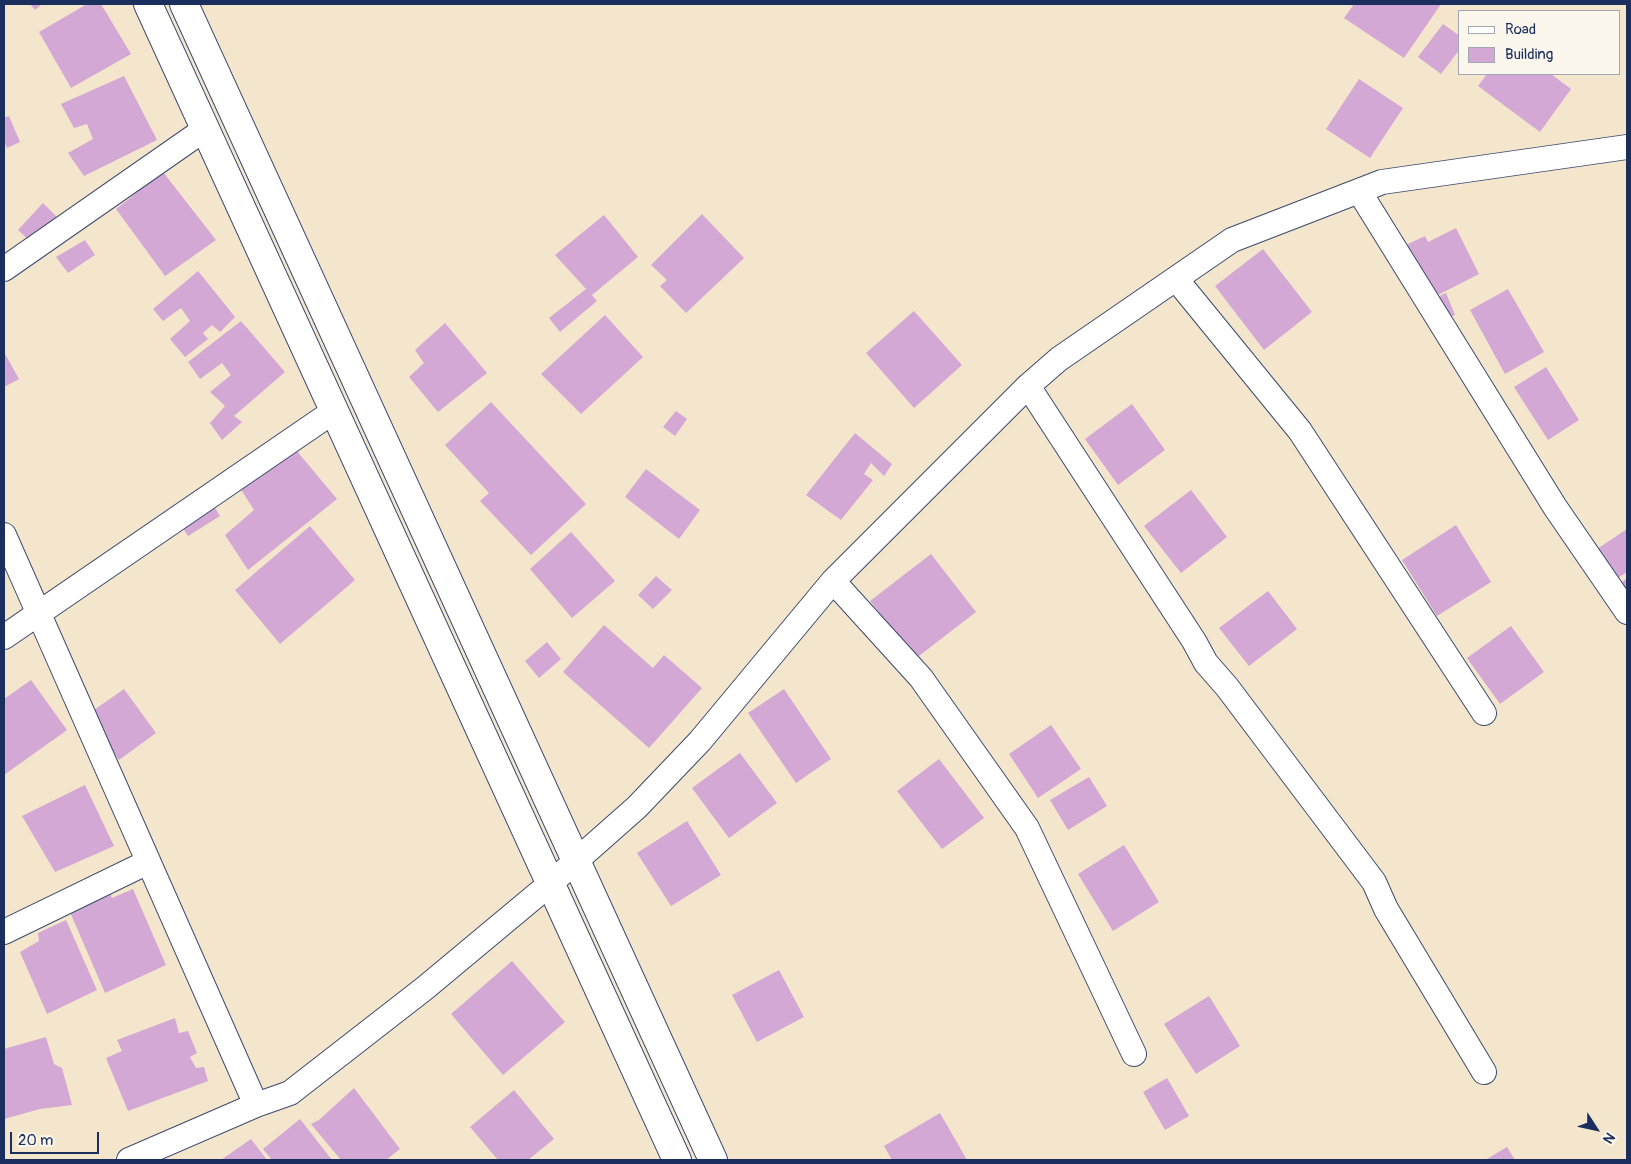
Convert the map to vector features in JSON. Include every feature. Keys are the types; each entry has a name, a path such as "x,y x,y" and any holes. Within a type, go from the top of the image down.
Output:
{"street":[{"path":"148,4 677,1160"},
{"path":"184,4 574,860 713,1160"},
{"path":"4,269 205,129"},
{"path":"129,1160 256,1104 290,1093 425,988 551,883 574,860 636,807 700,741 833,581 1028,386 1059,359 1232,240 1382,182 1627,147"},
{"path":"1359,191 1555,507 1627,612"},
{"path":"1176,278 1300,430 1484,713"},
{"path":"1028,386 1194,640 1206,664 1228,687 1374,882 1386,909 1484,1072"},
{"path":"4,637 334,411"},
{"path":"4,535 256,1104"},
{"path":"833,581 921,678 1027,828 1134,1054"},
{"path":"4,932 148,862"}],"building":[{"path":"30,4 42,4 35,10"},
{"path":"87,4 101,4 131,54 71,88 39,32"},
{"path":"1354,4 1441,4 1404,58 1344,18"},
{"path":"1443,24 1458,35 1458,52 1441,74 1418,57"},
{"path":"1486,75 1552,75 1571,89 1540,132 1478,86"},
{"path":"124,76 157,140 84,176 68,153 93,139 87,124 74,128 61,104"},
{"path":"1359,79 1403,108 1370,158 1326,129"},
{"path":"9,116 20,142 7,148 4,141 4,118"},
{"path":"163,172 216,240 165,276 116,209"},
{"path":"43,203 57,217 32,243 18,230"},
{"path":"702,214 744,258 686,313 660,286 667,280 651,265"},
{"path":"604,215 638,257 592,295 597,301 560,332 549,318 586,289 555,255"},
{"path":"1456,228 1479,274 1430,299 1404,246 1425,236 1428,242"},
{"path":"85,240 95,255 68,273 56,257"},
{"path":"1263,249 1312,312 1264,350 1215,286"},
{"path":"198,271 235,317 220,332 212,325 203,333 208,339 185,357 170,339 190,321 181,308 163,321 153,309"},
{"path":"1508,289 1544,352 1505,374 1470,310"},
{"path":"1446,293 1455,315 1441,321 1432,299"},
{"path":"914,311 962,365 914,408 866,353"},
{"path":"605,315 643,357 581,414 541,374"},
{"path":"241,321 285,372 234,416 242,422 222,440 210,423 225,406 210,392 231,375 222,363 200,379 188,362"},
{"path":"445,323 487,373 438,412 409,377 424,363 415,350"},
{"path":"4,352 19,379 4,387"},
{"path":"1546,367 1579,420 1548,440 1514,387"},
{"path":"491,402 586,504 531,555 480,501 489,493 445,445"},
{"path":"1132,404 1165,450 1118,485 1085,439"},
{"path":"676,411 687,419 675,436 663,427"},
{"path":"855,433 892,464 884,476 871,463 864,474 873,480 841,520 806,495"},
{"path":"296,450 337,499 248,570 225,535 254,510 240,488"},
{"path":"646,469 700,510 679,539 625,497"},
{"path":"1191,490 1227,537 1181,573 1144,526"},
{"path":"212,503 220,516 188,536 180,524"},
{"path":"1456,525 1491,582 1437,616 1402,560"},
{"path":"310,526 355,580 280,644 235,590"},
{"path":"1627,529 1627,572 1613,581 1594,551"},
{"path":"571,532 615,581 572,618 530,569"},
{"path":"931,554 976,612 915,659 870,601"},
{"path":"656,576 672,590 653,609 638,595"},
{"path":"1627,578 1627,593 1621,583"},
{"path":"1268,591 1297,629 1249,666 1219,628"},
{"path":"604,625 653,668 664,655 702,688 649,748 563,672"},
{"path":"1511,626 1544,672 1500,704 1467,658"},
{"path":"547,642 561,659 539,678 525,661"},
{"path":"31,680 67,730 4,775 4,699"},
{"path":"124,689 156,733 119,760 87,715"},
{"path":"784,689 831,759 796,783 748,713"},
{"path":"1051,725 1081,769 1038,798 1009,754"},
{"path":"740,753 777,803 729,838 692,788"},
{"path":"939,759 984,818 942,849 897,791"},
{"path":"1089,777 1107,806 1068,830 1050,800"},
{"path":"85,785 114,846 55,872 22,816"},
{"path":"687,821 721,875 671,906 637,853"},
{"path":"1124,845 1159,902 1113,931 1078,874"},
{"path":"133,889 166,965 105,993 70,912 109,891 112,898"},
{"path":"66,920 97,990 47,1014 20,952 39,941 38,933"},
{"path":"512,961 565,1022 503,1075 451,1014"},
{"path":"779,970 804,1017 757,1042 732,995"},
{"path":"1209,996 1240,1046 1196,1074 1164,1024"},
{"path":"175,1018 179,1033 188,1031 197,1053 190,1057 196,1068 204,1067 208,1081 128,1111 106,1058 122,1051 117,1040"},
{"path":"46,1037 54,1064 62,1068 72,1105 40,1109 4,1119 4,1049"},
{"path":"1167,1078 1189,1116 1165,1130 1143,1092"},
{"path":"354,1088 400,1149 386,1160 341,1160 311,1124 319,1120"},
{"path":"514,1090 554,1139 528,1160 498,1160 470,1127"},
{"path":"940,1113 967,1160 892,1160 884,1146"},
{"path":"300,1119 332,1160 272,1160 263,1149"},
{"path":"251,1139 267,1160 221,1160"},
{"path":"1507,1147 1515,1160 1485,1160"}]}
